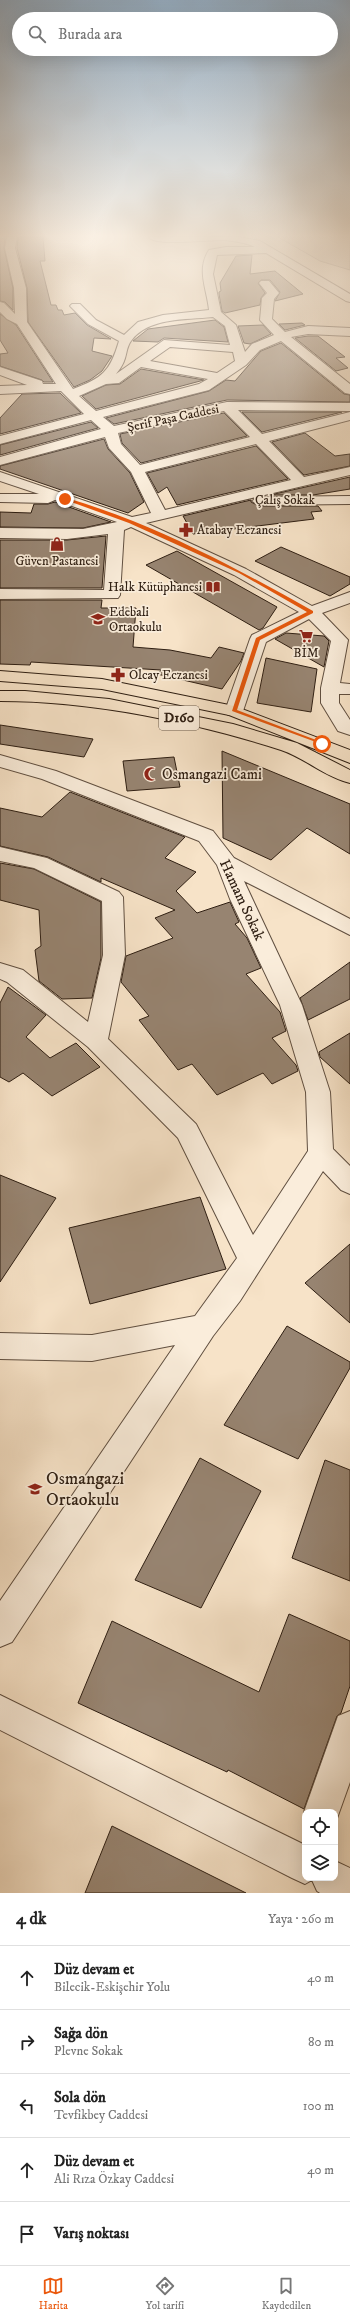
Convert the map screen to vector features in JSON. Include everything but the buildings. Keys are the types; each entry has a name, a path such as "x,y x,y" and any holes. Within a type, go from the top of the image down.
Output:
{"main road":[{"name":"D160","path":"0,676 102,684 234,711 350,757"},
{"name":"D160","path":"0,696 25,696 109,704 233,730 290,747 350,777"}],"street":[{"path":"16,325 67,391 111,431 114,445 137,470 160,515"},
{"path":"98,325 125,340"},
{"path":"100,383 119,363 125,340 141,325"},
{"path":"230,325 239,348 242,362"},
{"path":"271,325 282,336 350,390"},
{"path":"0,440 204,386 242,362 256,348 282,336 308,330 350,332"},
{"path":"0,371 48,388 67,391 115,380 168,343 239,348"},
{"path":"138,363 220,377"},
{"path":"0,390 48,388"},
{"path":"227,406 258,440 302,482"},
{"name":"Şerif Paşa Caddesi","path":"0,461 111,431 227,406 350,407"},
{"path":"137,470 350,416"},
{"path":"0,533 96,534 160,515 220,500 350,471"},
{"path":"0,476 65,499 124,525 240,572 311,612 340,640 330,688 330,703 345,727 350,729"},
{"path":"0,498 65,499"},
{"name":"Çalış Sokak","path":"220,500 350,500"},
{"path":"0,594 112,595 124,525"},
{"path":"234,711 258,639 311,612 350,596"},
{"path":"330,688 350,689"},
{"name":"Hamam Sokak","path":"0,761 49,775 206,836 227,862 242,899 291,1005 318,1092 321,1154"},
{"path":"0,854 40,863 112,898 114,955 96,1041"},
{"path":"227,862 350,928"},
{"path":"0,971 15,976 96,1041 187,1132 251,1258"},
{"path":"0,1630 203,1327 230,1292 321,1154 350,1183"},
{"path":"0,1346 92,1348 203,1327"},
{"path":"0,1712 302,1863"},
{"path":"323,1809 350,1728"},
{"path":"336,1881 350,1888"}],"place":[{"name":"Atabay Eczanesi","path":"186,530"},
{"name":"Güven Pastanesi","path":"57,544"},
{"name":"Halk Kütüphanesi","path":"213,587"},
{"name":"Edebali Ortaokulu","path":"98,619"},
{"name":"BİM","path":"306,636"},
{"name":"Olcay Eczanesi","path":"118,675"},
{"name":"Osmangazi Cami","path":"151,774"},
{"name":"Osmangazi Ortaokulu","path":"35,1489"}],"route":[{"path":"65,499 131,522 184,546 240,572 311,612 258,639 234,711 322,744"}]}
